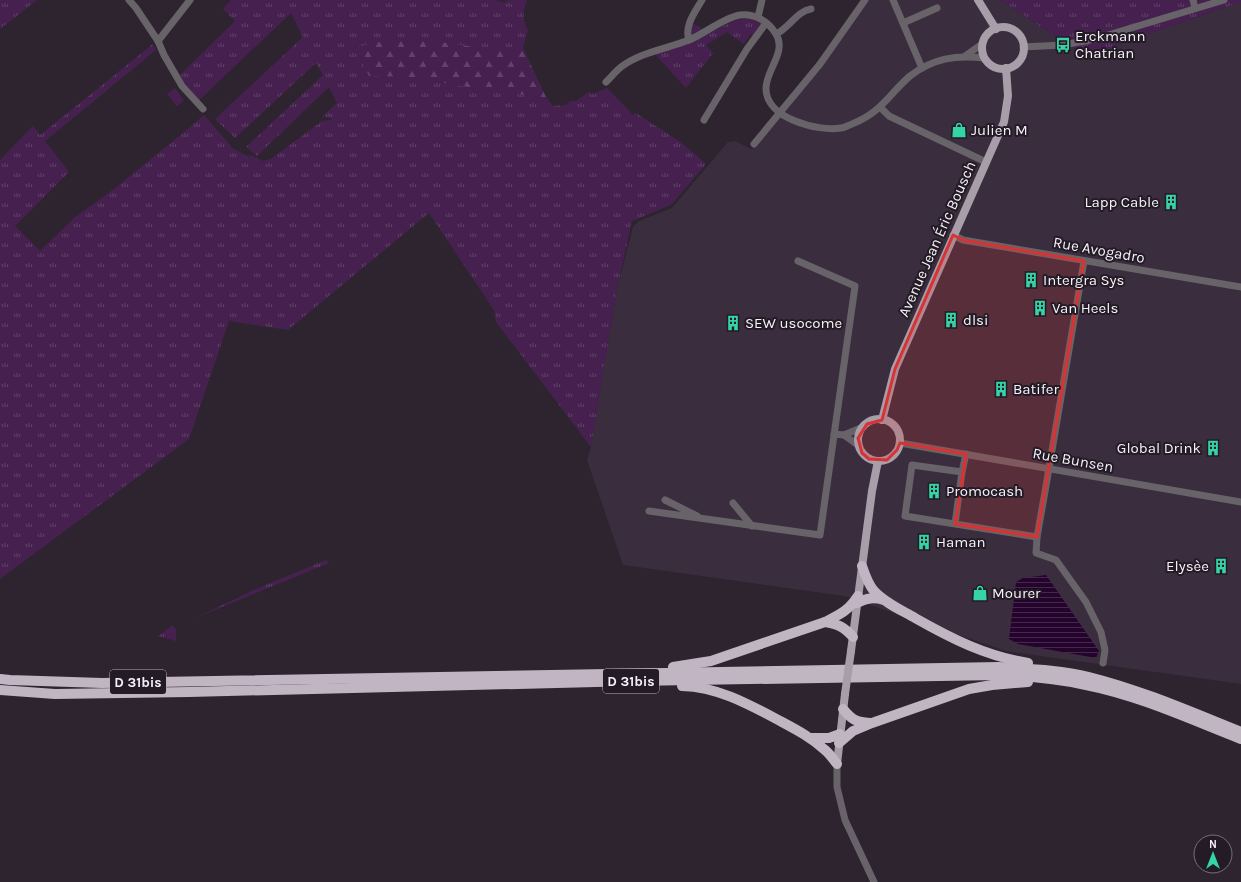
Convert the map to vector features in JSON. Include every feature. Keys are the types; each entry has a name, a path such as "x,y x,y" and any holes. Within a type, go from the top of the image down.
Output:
{"highway":[{"path":"862,566 870,585 884,600 950,638 980,651 1011,660 1065,669 1088,681"},
{"path":"596,674 678,667 711,661 825,622 843,613 858,600 875,598 884,600"},
{"path":"825,622 836,624 845,628 853,636"},
{"name":"D 31bis","path":"0,679 102,682 999,667 1037,669 1143,693 1241,732"},
{"name":"D 31bis","path":"0,690 55,694 189,692 635,681 999,675 1088,681 1241,739"},
{"path":"635,681 657,685 691,686 718,692 744,701 810,738 826,751 837,764"},
{"path":"810,738 839,738 872,723 969,689 1018,682 1045,682 1068,685 1088,681"},
{"path":"844,709 851,718 860,722 872,723"}],"main road":[{"path":"978,0 996,29"},
{"path":"1008,28 1014,31 1019,35 1023,47 1021,58 1017,63 1006,68 994,67 988,63 984,58 982,51 982,44 985,37 996,29 1008,28"},
{"name":"Avenue Jean Éric Bousch","path":"882,420 895,370 953,235 1004,122 1008,96 1006,68"},
{"path":"875,420 882,420 890,423 896,428 900,443 892,456 887,460 878,461 869,459 862,452 859,446 858,438 861,430 867,424 875,420"},
{"path":"837,764 839,738 872,491 878,461"}],"street":[{"path":"129,0 136,8 158,42 182,86 203,109"},
{"path":"158,42 190,0"},
{"path":"689,40 687,35 688,27 702,0"},
{"path":"758,17 762,0"},
{"path":"754,144 820,64 866,0"},
{"path":"893,0 922,68"},
{"path":"1193,0 1195,8"},
{"path":"1023,47 1063,45 1095,40 1224,0"},
{"path":"903,23 937,8"},
{"path":"776,34 781,32 805,10 811,9"},
{"path":"606,82 622,66 647,53 689,40 739,15 749,15 758,17 766,23 776,34 779,44 776,62 768,78 766,89 768,100 780,112 793,121 818,128 842,128 862,120 880,108 909,77 938,60 965,56 984,58"},
{"path":"704,120 747,49 766,23"},
{"path":"965,56 982,44"},
{"path":"880,108 889,116 986,162"},
{"name":"Rue Avogadro","path":"953,235 963,240 1241,287"},
{"path":"649,511 820,535 855,286 798,261"},
{"path":"1084,261 1037,537 1036,553 1056,560 1086,602 1101,632 1105,650 1103,663"},
{"path":"834,434 844,435 863,428"},
{"path":"844,435 859,446"},
{"name":"Rue Bunsen","path":"900,443 1241,502"},
{"path":"955,524 966,454"},
{"path":"962,472 912,465 905,516 1037,537"},
{"path":"665,500 703,519"},
{"path":"733,503 752,526"},
{"path":"837,764 837,787 846,820 874,882"}],"highlighted area":[{"path":"953,235 963,240 1084,261 1037,537 955,524 966,454 900,443 897,450 887,460 869,459 862,453 858,438 867,424 882,420 895,369"}],"shaded area":[{"path":"867,0 1000,0 1085,56 1241,2 1241,684 1006,651 844,596 623,565 587,460 591,447 617,289 633,227 639,221 672,208 728,142 735,141 752,149 779,116 787,110"},
{"path":"1046,575 1099,651 1096,658 1018,644 1009,639 1016,582 1023,578"}],"green space":[{"path":"0,0 37,0 0,29"},
{"path":"231,0 495,0 505,3 505,0 527,0 524,15 528,30 523,48 481,48 382,41 355,48 369,76 411,77 485,90 546,97 553,106 566,105 570,101 576,101 589,92 593,94 607,88 633,115 636,113 682,143 706,164 671,205 632,221 617,289 591,447 496,322 494,310 429,213 288,330 229,321 189,439 0,579 0,160 33,126 40,135 153,44 156,50 45,141 69,172 15,226 40,251 74,218 114,189 204,115 231,146 230,147 251,158 248,154 263,161 271,159 322,121 332,120 329,117 322,117 337,103 329,87 257,156 246,147 323,75 316,63 235,138 215,119 303,37 291,13 198,101 178,77 235,21 223,9"},
{"path":"1000,0 1241,0 1241,2 1085,56"},
{"path":"747,18 762,25 753,36 751,34 744,44 727,32 706,45 713,53 686,88 655,54 683,46 734,21"},
{"path":"692,23 703,29 691,35"},
{"path":"405,38 481,48 523,48 546,97 485,90 411,77 369,76 354,48 382,41"},
{"path":"175,88 184,101 177,106 167,94"},
{"path":"326,560 329,563 195,618 256,589"},
{"path":"172,626 176,629 176,641 158,636"}],"place":[{"name":"Erckmann Chatrian","path":"1063,45"},
{"name":"Julien M","path":"959,130"},
{"name":"Lapp Cable","path":"1171,202"},
{"name":"Intergra Sys","path":"1031,280"},
{"name":"Van Heels","path":"1040,308"},
{"name":"dlsi","path":"951,320"},
{"name":"SEW usocome","path":"733,323"},
{"name":"Batifer","path":"1001,389"},
{"name":"Global Drink","path":"1213,448"},
{"name":"Promocash","path":"934,491"},
{"name":"Haman","path":"924,542"},
{"name":"Elysèe","path":"1221,566"},
{"name":"Mourer","path":"980,593"}]}
